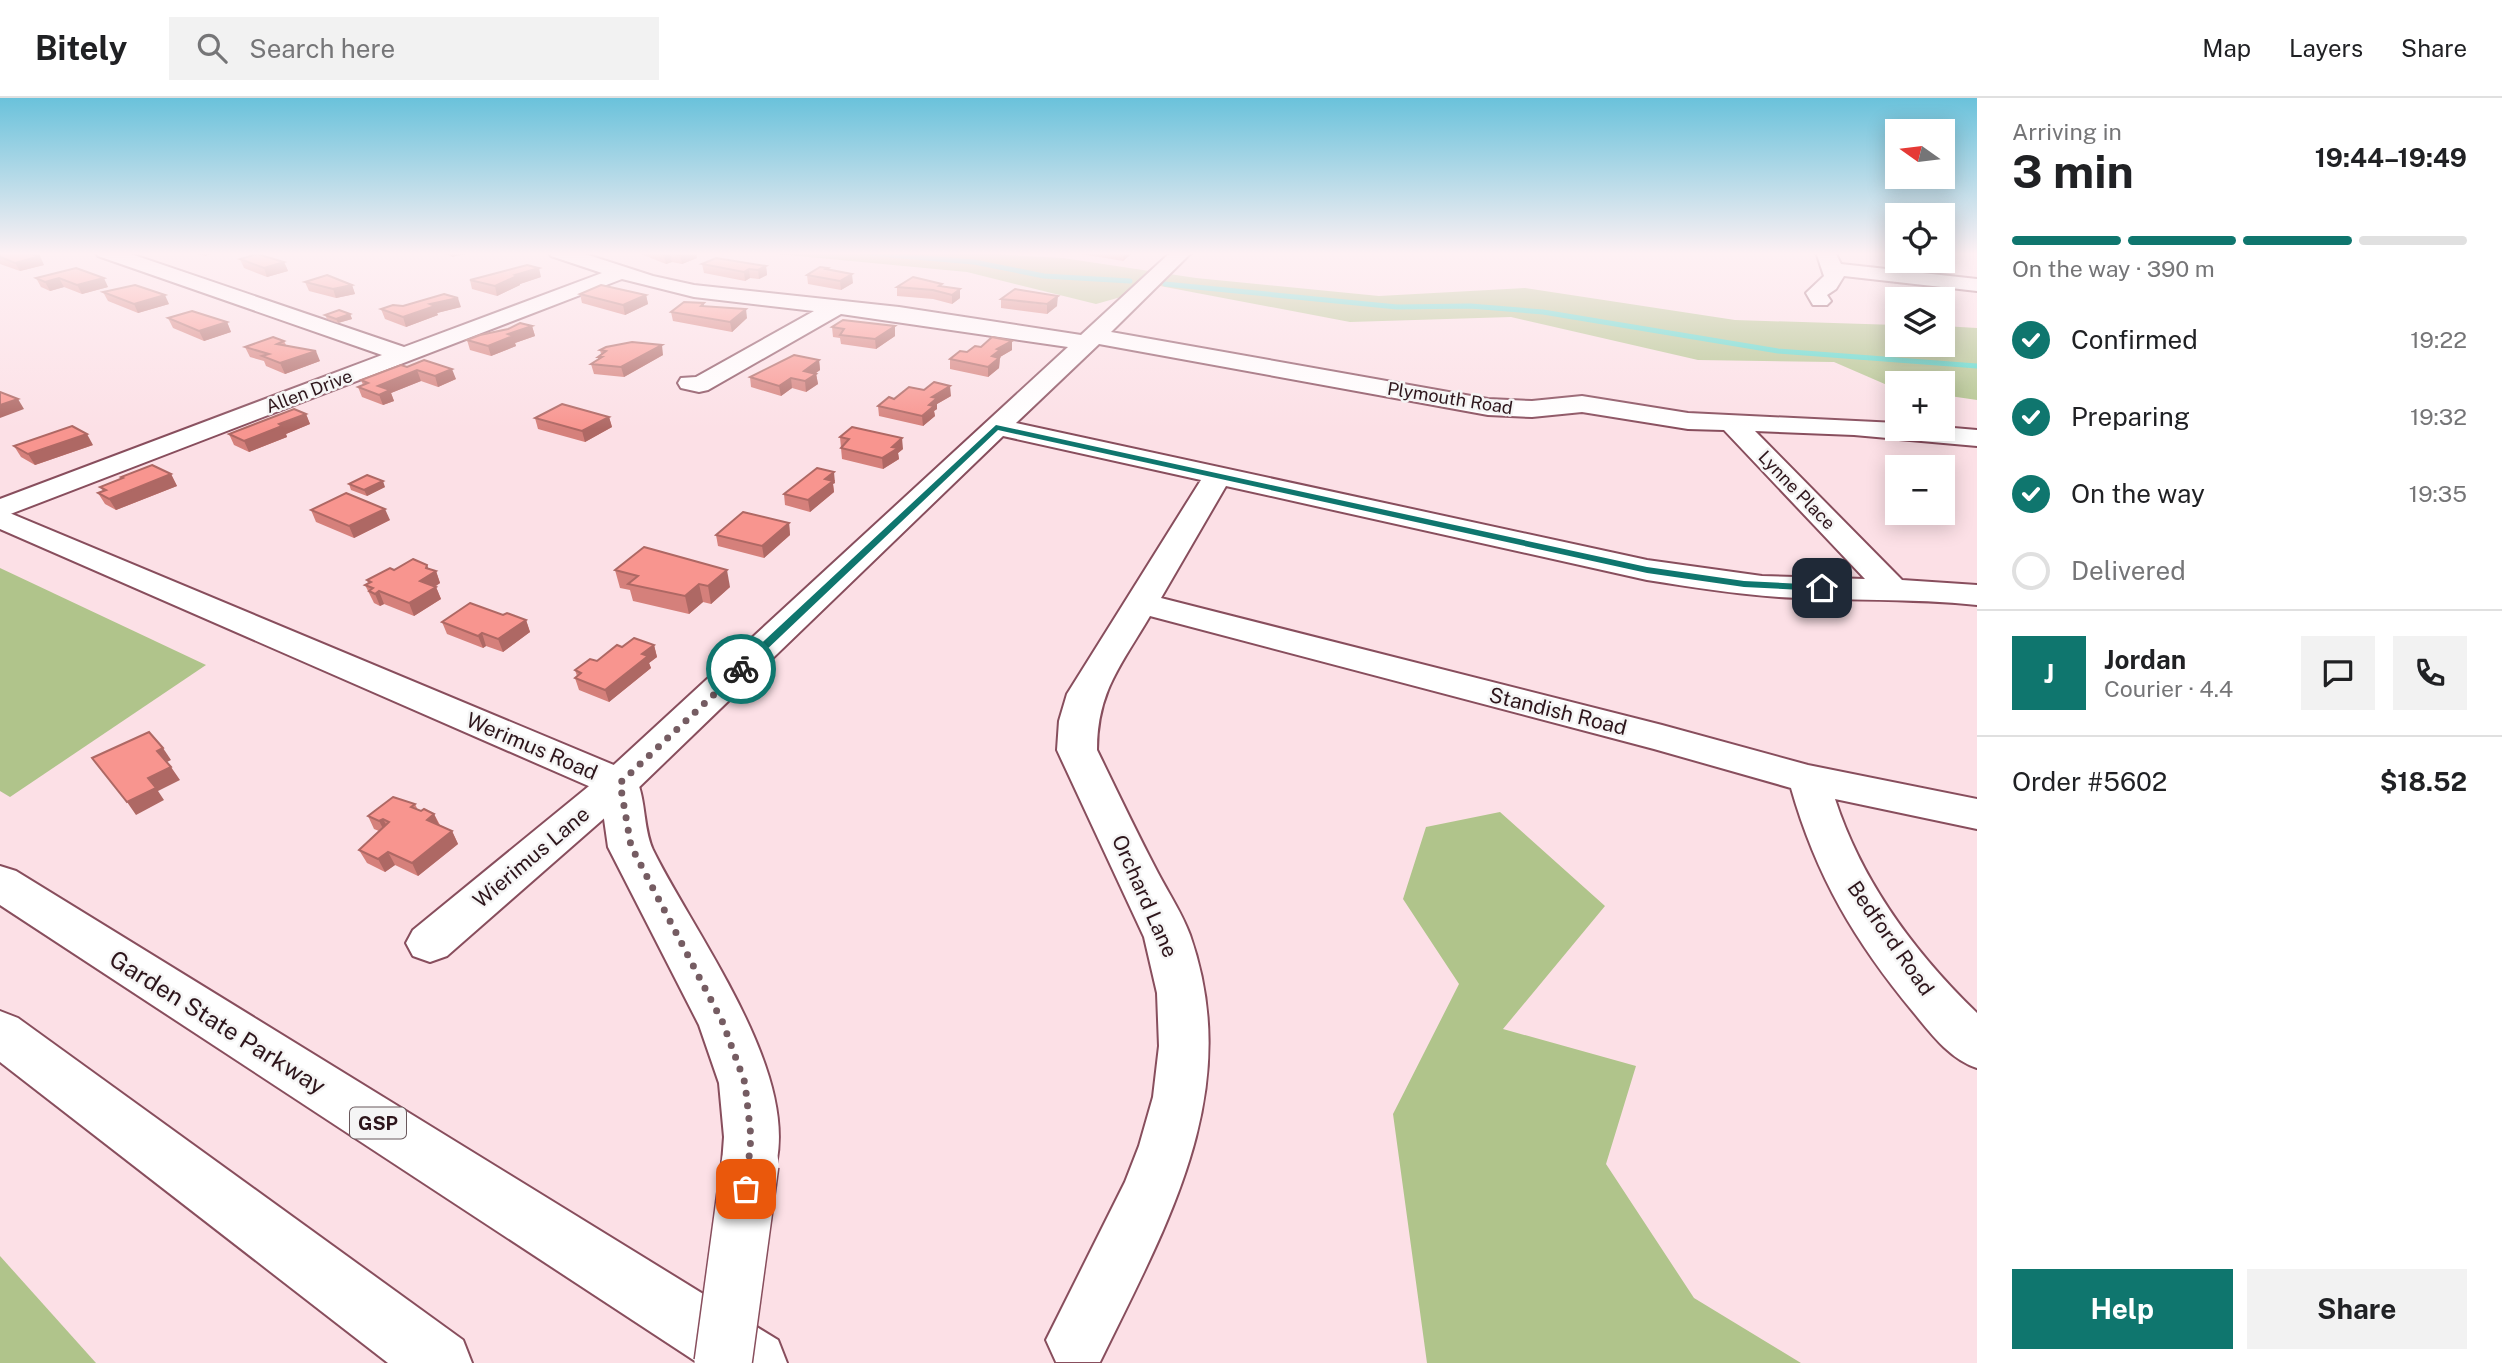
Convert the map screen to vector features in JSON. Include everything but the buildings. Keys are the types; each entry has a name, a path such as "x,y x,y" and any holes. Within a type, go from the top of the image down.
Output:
{"main road":[{"path":"277,311 404,355"},
{"name":"Allen Drive","path":"0,509 519,311"},
{"path":"690,383 699,385 830,311"},
{"name":"Plymouth Road","path":"869,311 1090,339 1488,407 1532,409 1583,404 1658,418 1854,427 1977,438"},
{"name":"Wierimus Lane","path":"430,943 620,783 1120,311"},
{"name":"Lynne Place","path":"1731,422 1892,588"},
{"path":"996,427 1695,578 1799,588 1892,588 1977,595"},
{"name":"Orchard Lane","path":"1078,1340 1155,1185 1169,1146 1182,1090 1186,1037 1181,988 1167,936 1077,750 1078,721 1086,694 1218,476"},
{"name":"Werimus Road","path":"0,518 620,783 631,846 723,1023 745,1083 751,1137 750,1164 723,1363"},
{"name":"Standish Road","path":"1140,603 1662,738 1808,779 1977,814"},
{"name":"Bedford Road","path":"1808,779 1830,847 1859,901 1901,961 1977,1046"},
{"name":"Garden State Parkway","path":"0,883 755,1363"},
{"path":"0,1033 440,1363"}],"green space":[{"path":"1292,311 1676,311 1735,320 1885,325 1885,357 1955,357 1955,327 1977,328 1977,400 1955,397 1955,371 1885,371 1885,384 1834,362 1698,360 1511,317 1350,322"},
{"path":"0,568 206,665 10,797 0,791"},
{"path":"1500,812 1605,906 1503,1029 1636,1066 1606,1164 1694,1298 1801,1363 1427,1363 1393,1114 1459,984 1403,899 1426,827"},
{"path":"0,1256 96,1363 0,1363"}],"waterway":[{"path":"1531,311 1778,351 1977,366"}],"way so far":[{"path":"741,669 620,783 631,846 723,1023 745,1083 751,1137 746,1189"}],"route":[{"path":"741,669 996,427 1647,570 1744,584 1822,588"}]}
